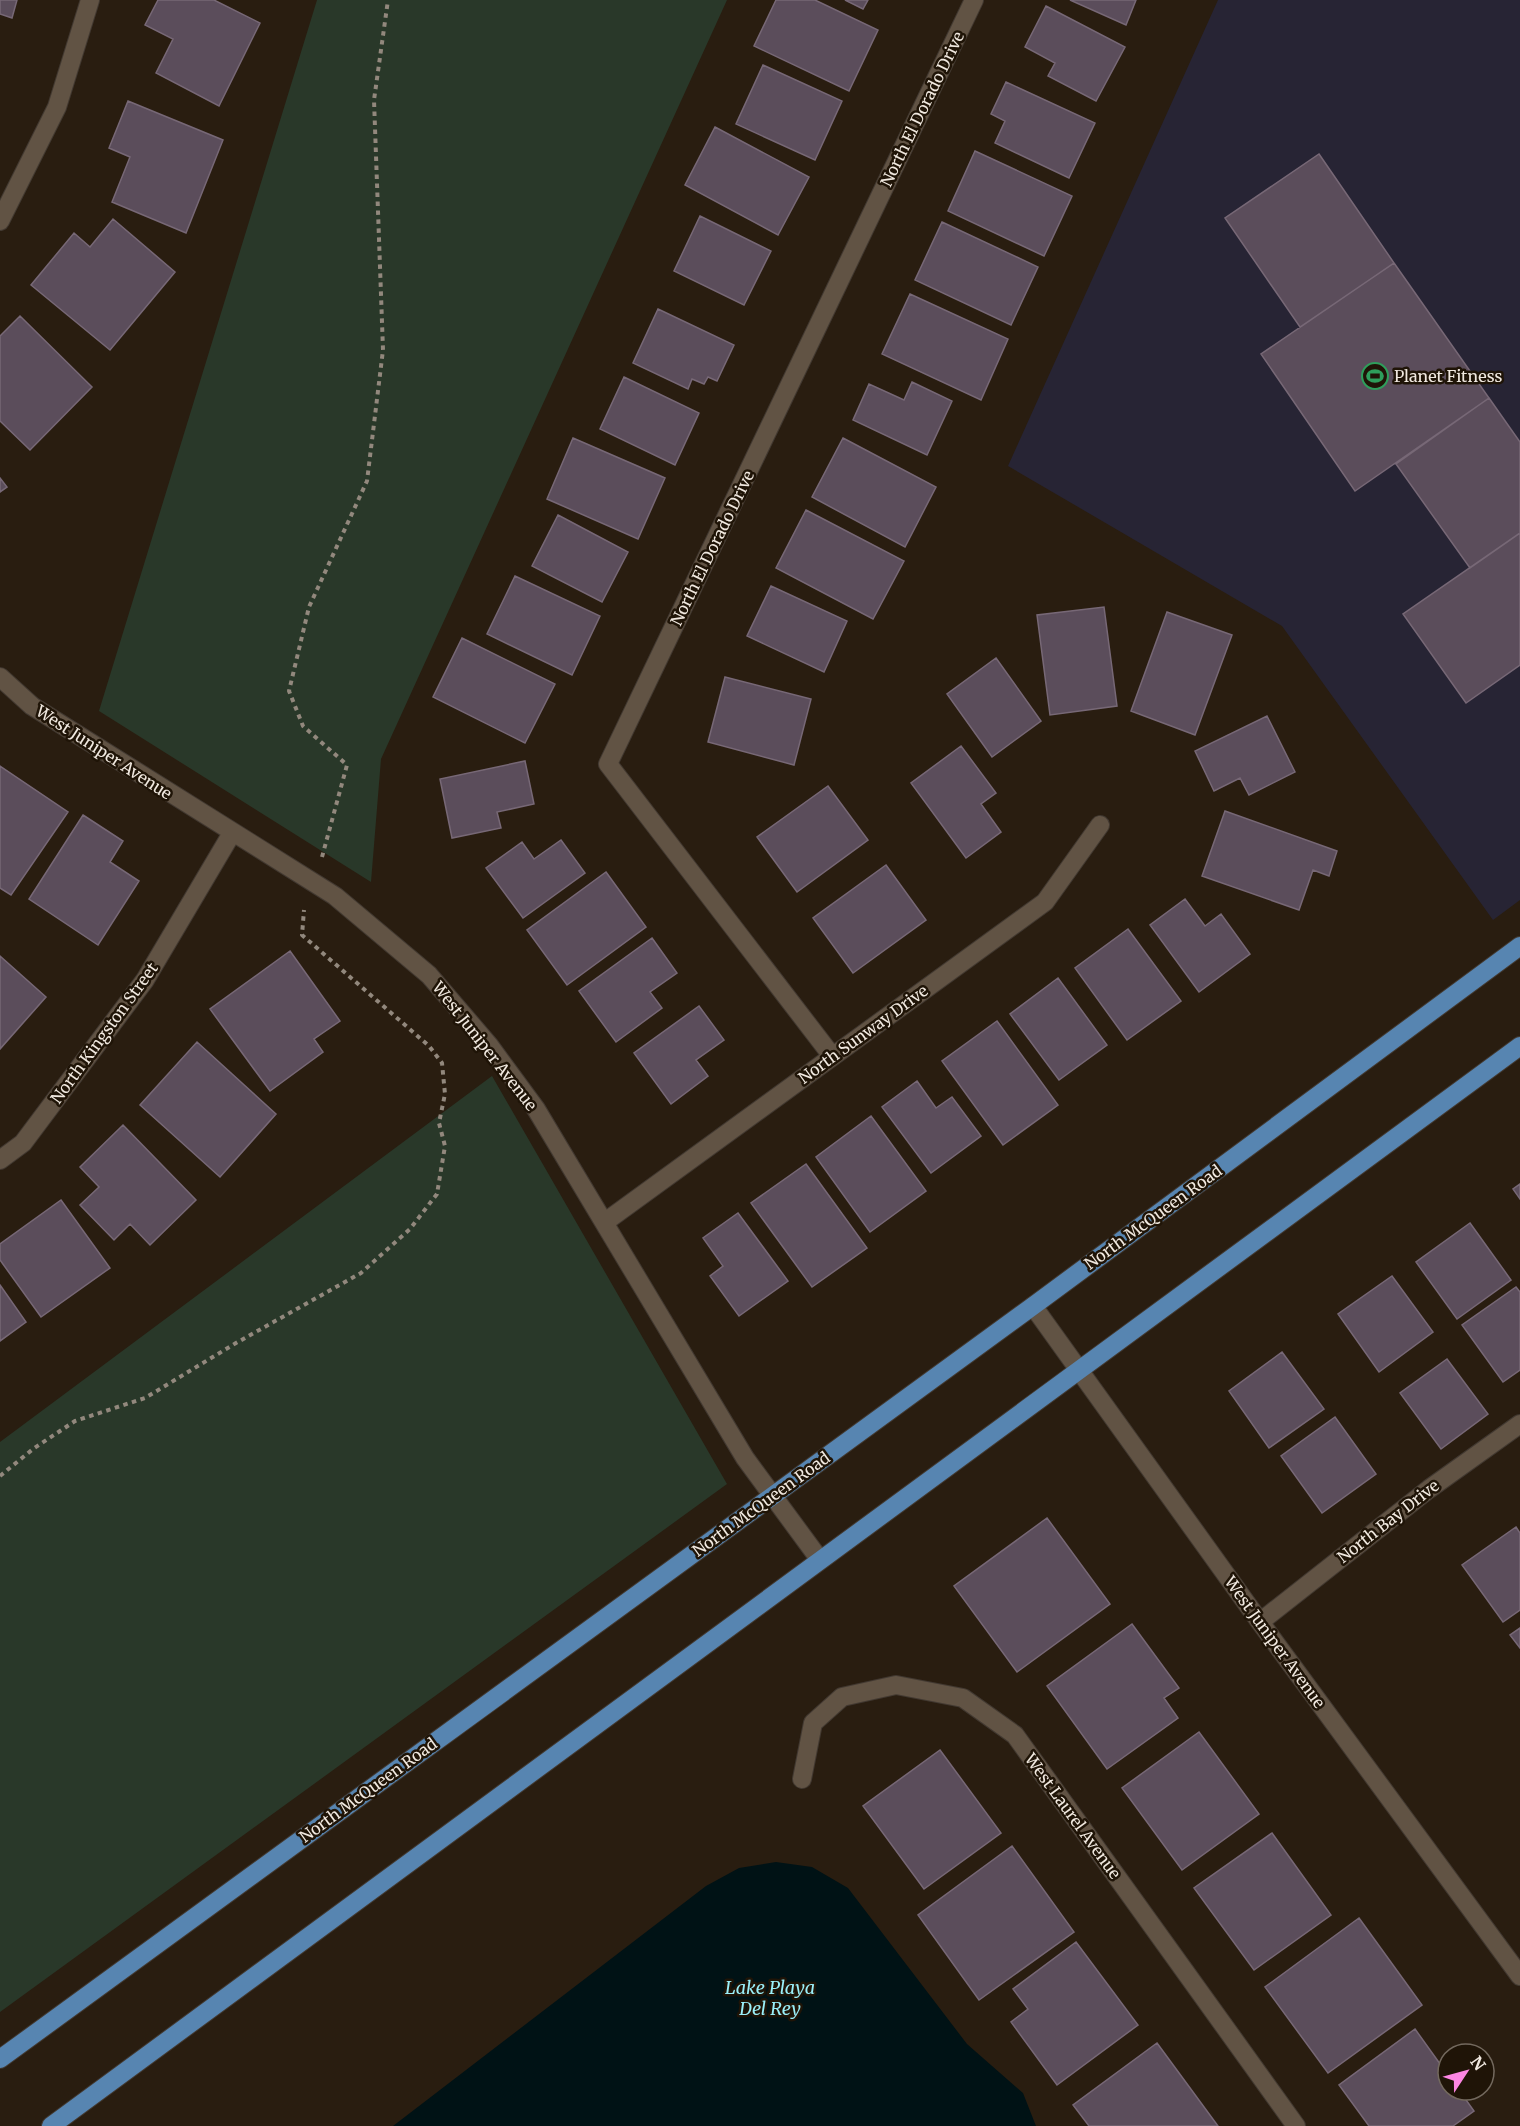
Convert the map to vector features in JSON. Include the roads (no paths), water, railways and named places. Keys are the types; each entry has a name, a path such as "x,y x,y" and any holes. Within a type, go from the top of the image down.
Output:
{"main road":[{"name":"North McQueen Road","path":"0,2059 1034,1306 1520,946"},
{"path":"51,2126 1520,1046"}],"street":[{"path":"0,221 57,107 90,0"},
{"name":"North El Dorado Drive","path":"832,1056 609,764 974,0"},
{"name":"West Juniper Avenue","path":"0,677 32,706 334,896 429,975 489,1046 536,1109 745,1458 774,1494 820,1560"},
{"name":"North Sunway Drive","path":"605,1222 1045,902 1100,825"},
{"name":"North Kingston Street","path":"0,1160 22,1143 146,980 232,833"},
{"name":"West Juniper Avenue","path":"1034,1306 1260,1622 1520,1976"},
{"name":"North Bay Drive","path":"1260,1622 1429,1489 1520,1424"},
{"name":"West Laurel Avenue","path":"802,1779 813,1724 842,1697 896,1685 963,1698 1015,1735 1296,2126"}],"water":[{"name":"Lake Playa Del Rey","path":"776,1862 812,1867 848,1888 967,2044 1023,2093 1036,2126 393,2126 706,1886 739,1868"}],"place":[{"name":"Planet Fitness","path":"1375,376"}]}
